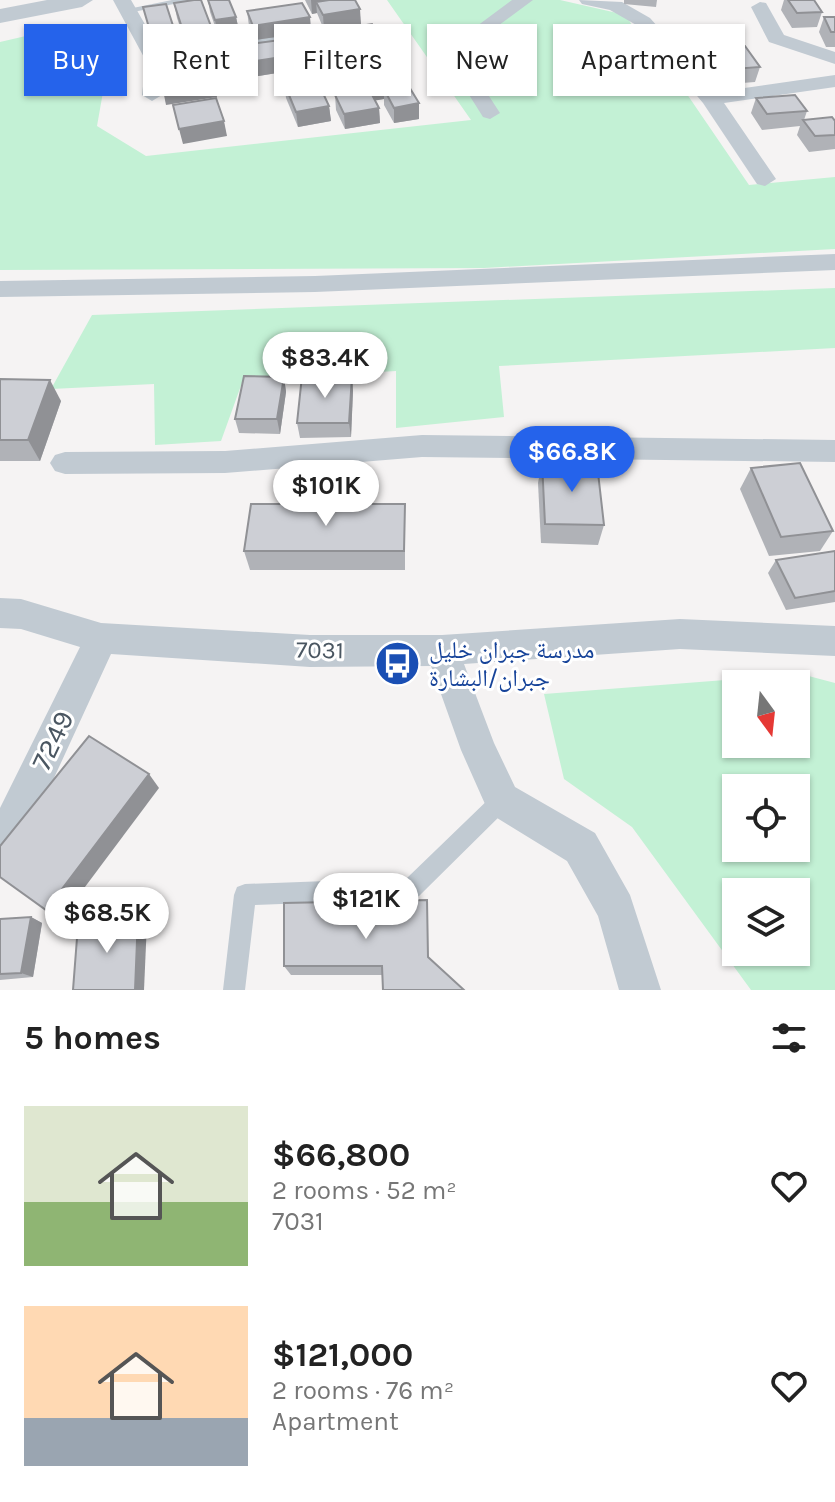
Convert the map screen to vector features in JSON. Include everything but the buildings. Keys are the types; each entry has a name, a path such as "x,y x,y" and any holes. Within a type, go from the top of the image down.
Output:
{"street":[{"path":"0,16 82,0"},
{"path":"490,113 451,52 524,0"},
{"path":"588,0 616,6 644,22 711,99 765,179"},
{"path":"125,5 143,38"},
{"path":"760,7 776,38 835,58"},
{"path":"711,99 835,81"},
{"path":"0,289 468,279 835,262"},
{"path":"65,463 225,462 422,446 835,451"},
{"name":"7031","path":"0,613 21,614 101,638 310,651 442,650 680,634 835,641"},
{"name":"7249","path":"0,840 11,827 101,638"},
{"path":"442,650 479,750 502,800 581,847 616,909 640,990"}],"lane":[{"path":"125,5 189,0"},
{"path":"234,990 245,895 411,888 502,800"}],"green space":[{"path":"387,0 560,0 626,15 631,24 553,24 553,96 688,96 749,185 835,177 835,249 484,268 0,270 0,42 24,36 24,96 102,96 97,126 146,156 471,120 454,96 537,96 537,24 427,24 427,57 411,34 411,24 404,24"},
{"path":"835,288 835,348 499,366 504,417 396,428 396,371 243,380 221,441 155,445 154,384 51,389 92,315"},
{"path":"810,676 835,683 835,990 751,990 733,966 810,966 810,878 722,878 722,950 632,827 564,779 544,694 722,680 722,758 810,758"}],"place":[{"name":"مدرسة جبران خليل جبران/البشارة","path":"398,664"}]}
